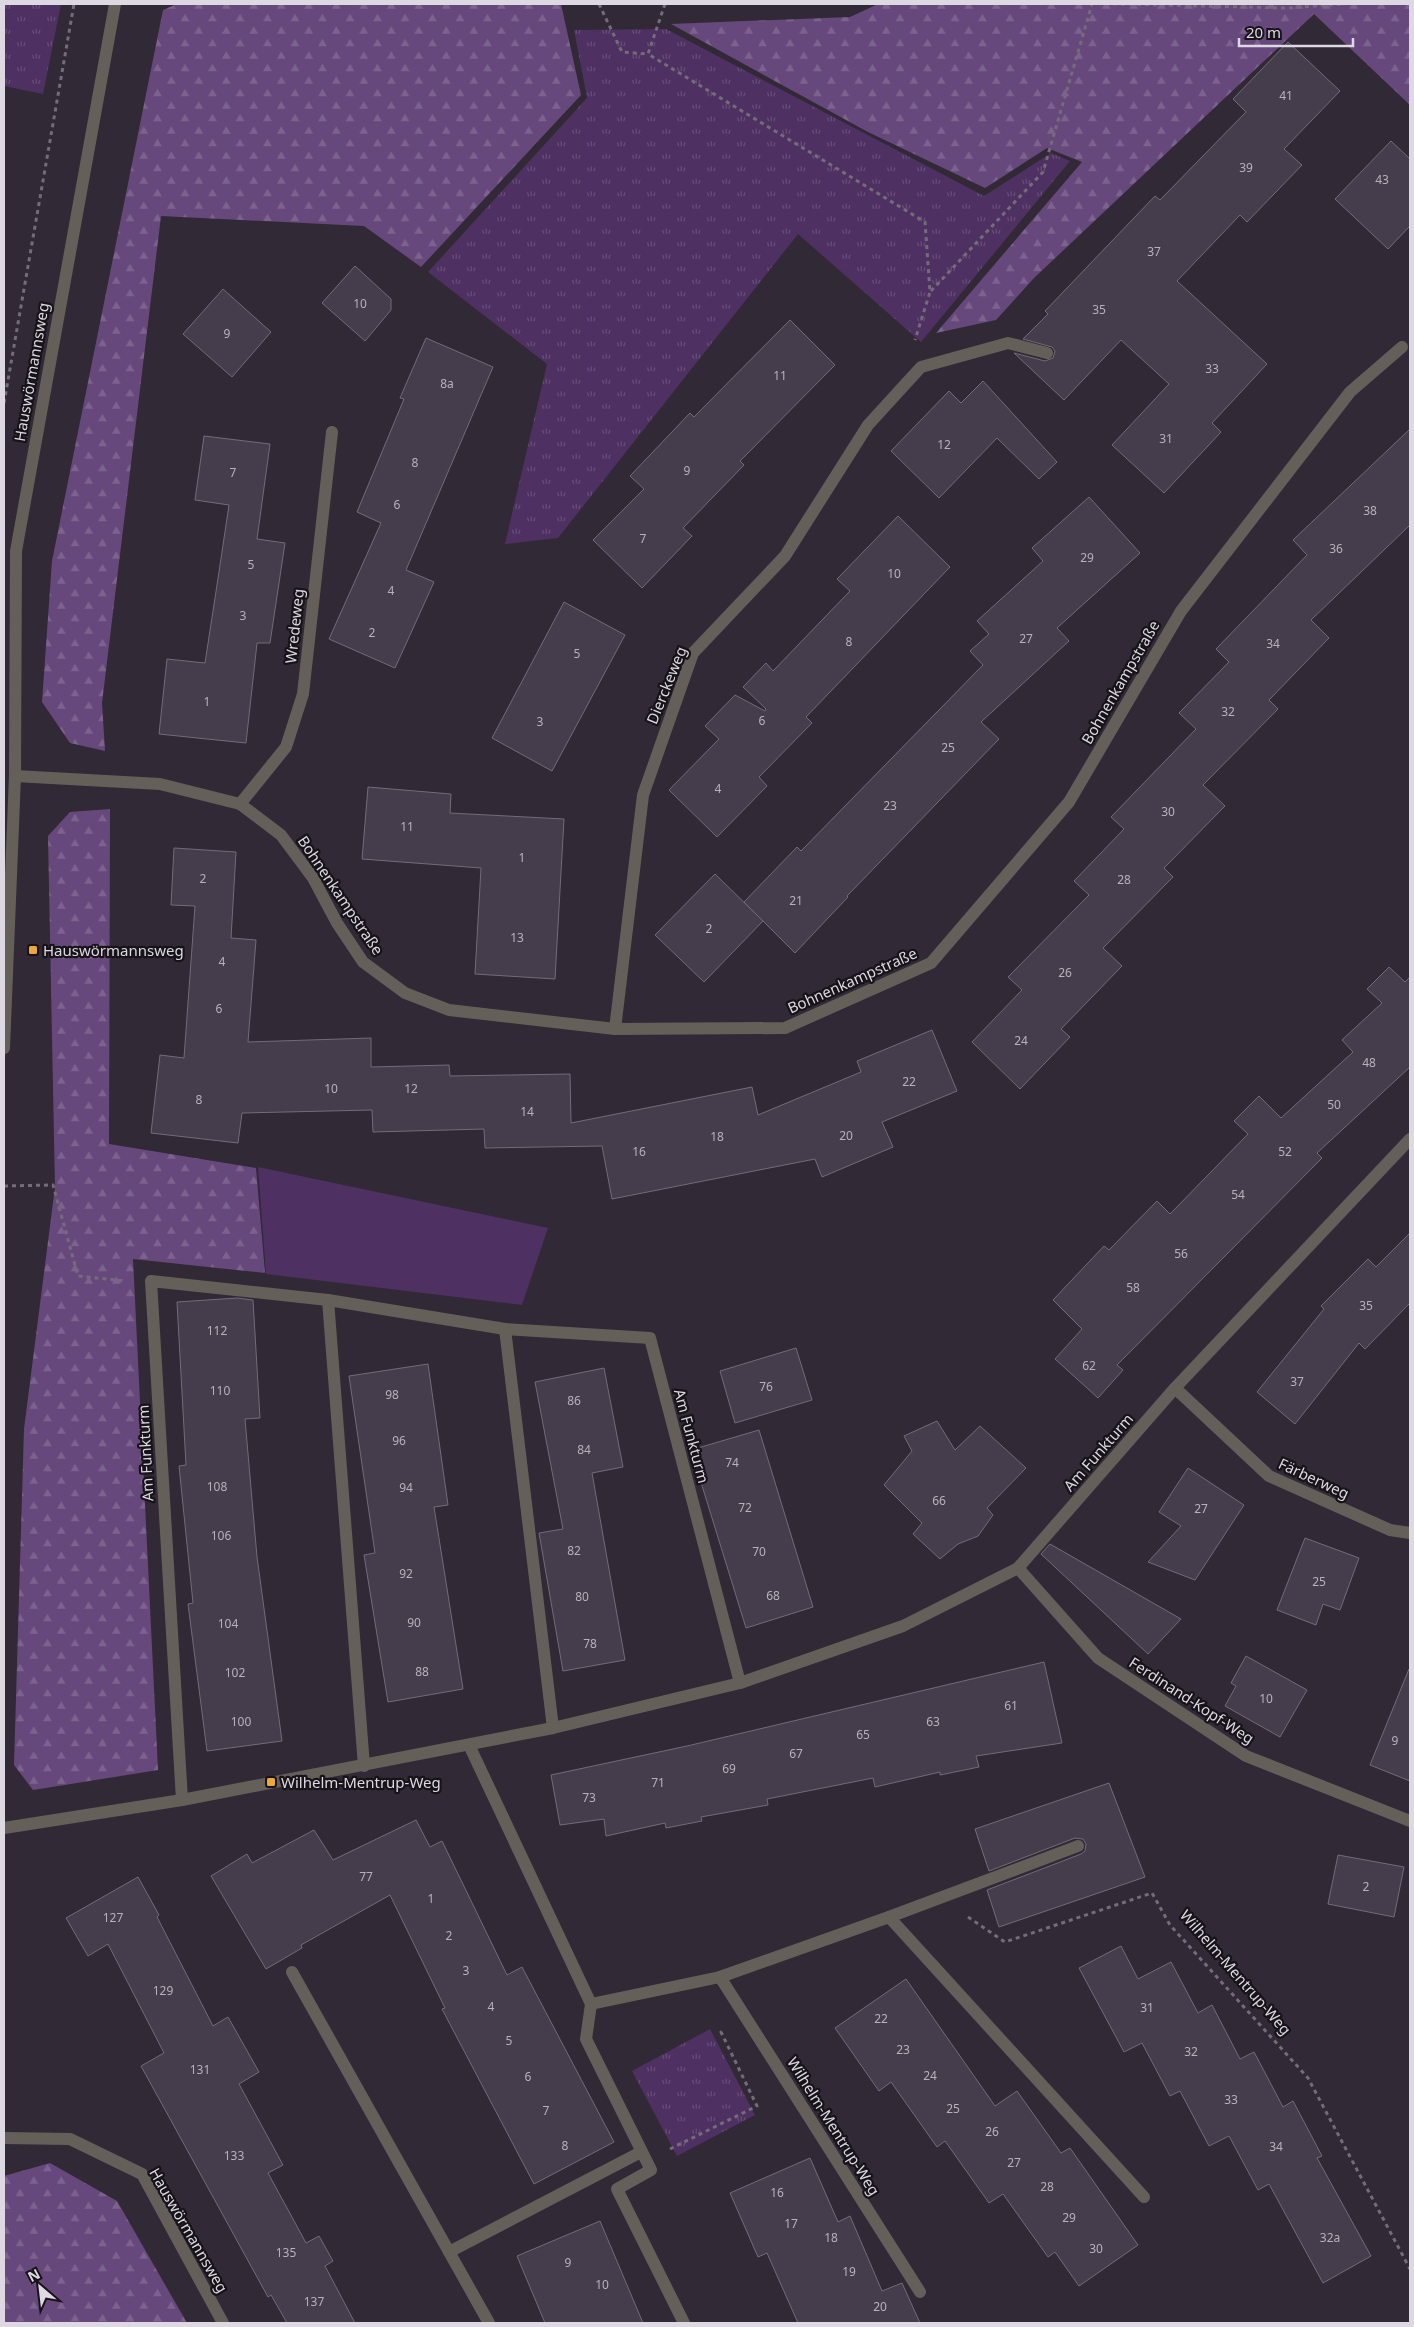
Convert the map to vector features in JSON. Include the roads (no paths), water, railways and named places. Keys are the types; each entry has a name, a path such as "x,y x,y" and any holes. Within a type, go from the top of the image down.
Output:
{"street":[{"name":"Hauswörmannsweg","path":"4,1048 15,776 10,551 115,4"},
{"name":"Dierckeweg","path":"615,1029 643,794 693,653 785,556 868,425 921,367 1008,343 1047,353"},
{"name":"Bohnenkampstraße","path":"15,776 160,784 240,804 281,835 313,878 337,923 364,962 405,993 449,1010 615,1029 785,1028 931,963 1069,802 1181,611 1350,392 1402,347"},
{"name":"Wredeweg","path":"240,804 286,747 303,694 332,432"},
{"name":"Am Funkturm","path":"4,1828 182,1800 469,1746 553,1728 740,1684 903,1626 1018,1568 1174,1388 1410,1139"},
{"name":"Am Funkturm","path":"182,1800 151,1281 328,1300 505,1329 650,1338 740,1684"},
{"path":"328,1300 364,1766"},
{"path":"505,1329 553,1728"},
{"name":"Färberweg","path":"1174,1388 1269,1476 1390,1530 1410,1533"},
{"name":"Ferdinand-Kopf-Weg","path":"1018,1568 1098,1658 1246,1756 1410,1821"},
{"path":"469,1746 591,2004 586,2039 652,2170 617,2189 684,2323"},
{"path":"591,2004 720,1977 889,1917 1078,1846"},
{"path":"889,1917 1144,2197"},
{"path":"292,1972 489,2323"},
{"name":"Wilhelm-Mentrup-Weg","path":"720,1977 920,2292"},
{"name":"Hauswörmannsweg","path":"4,2138 70,2138 142,2174 223,2323"},
{"path":"448,2252 644,2156"}],"place":[{"name":"Hauswörmannsweg","path":"33,950"},
{"name":"Wilhelm-Mentrup-Weg","path":"271,1782"}]}
